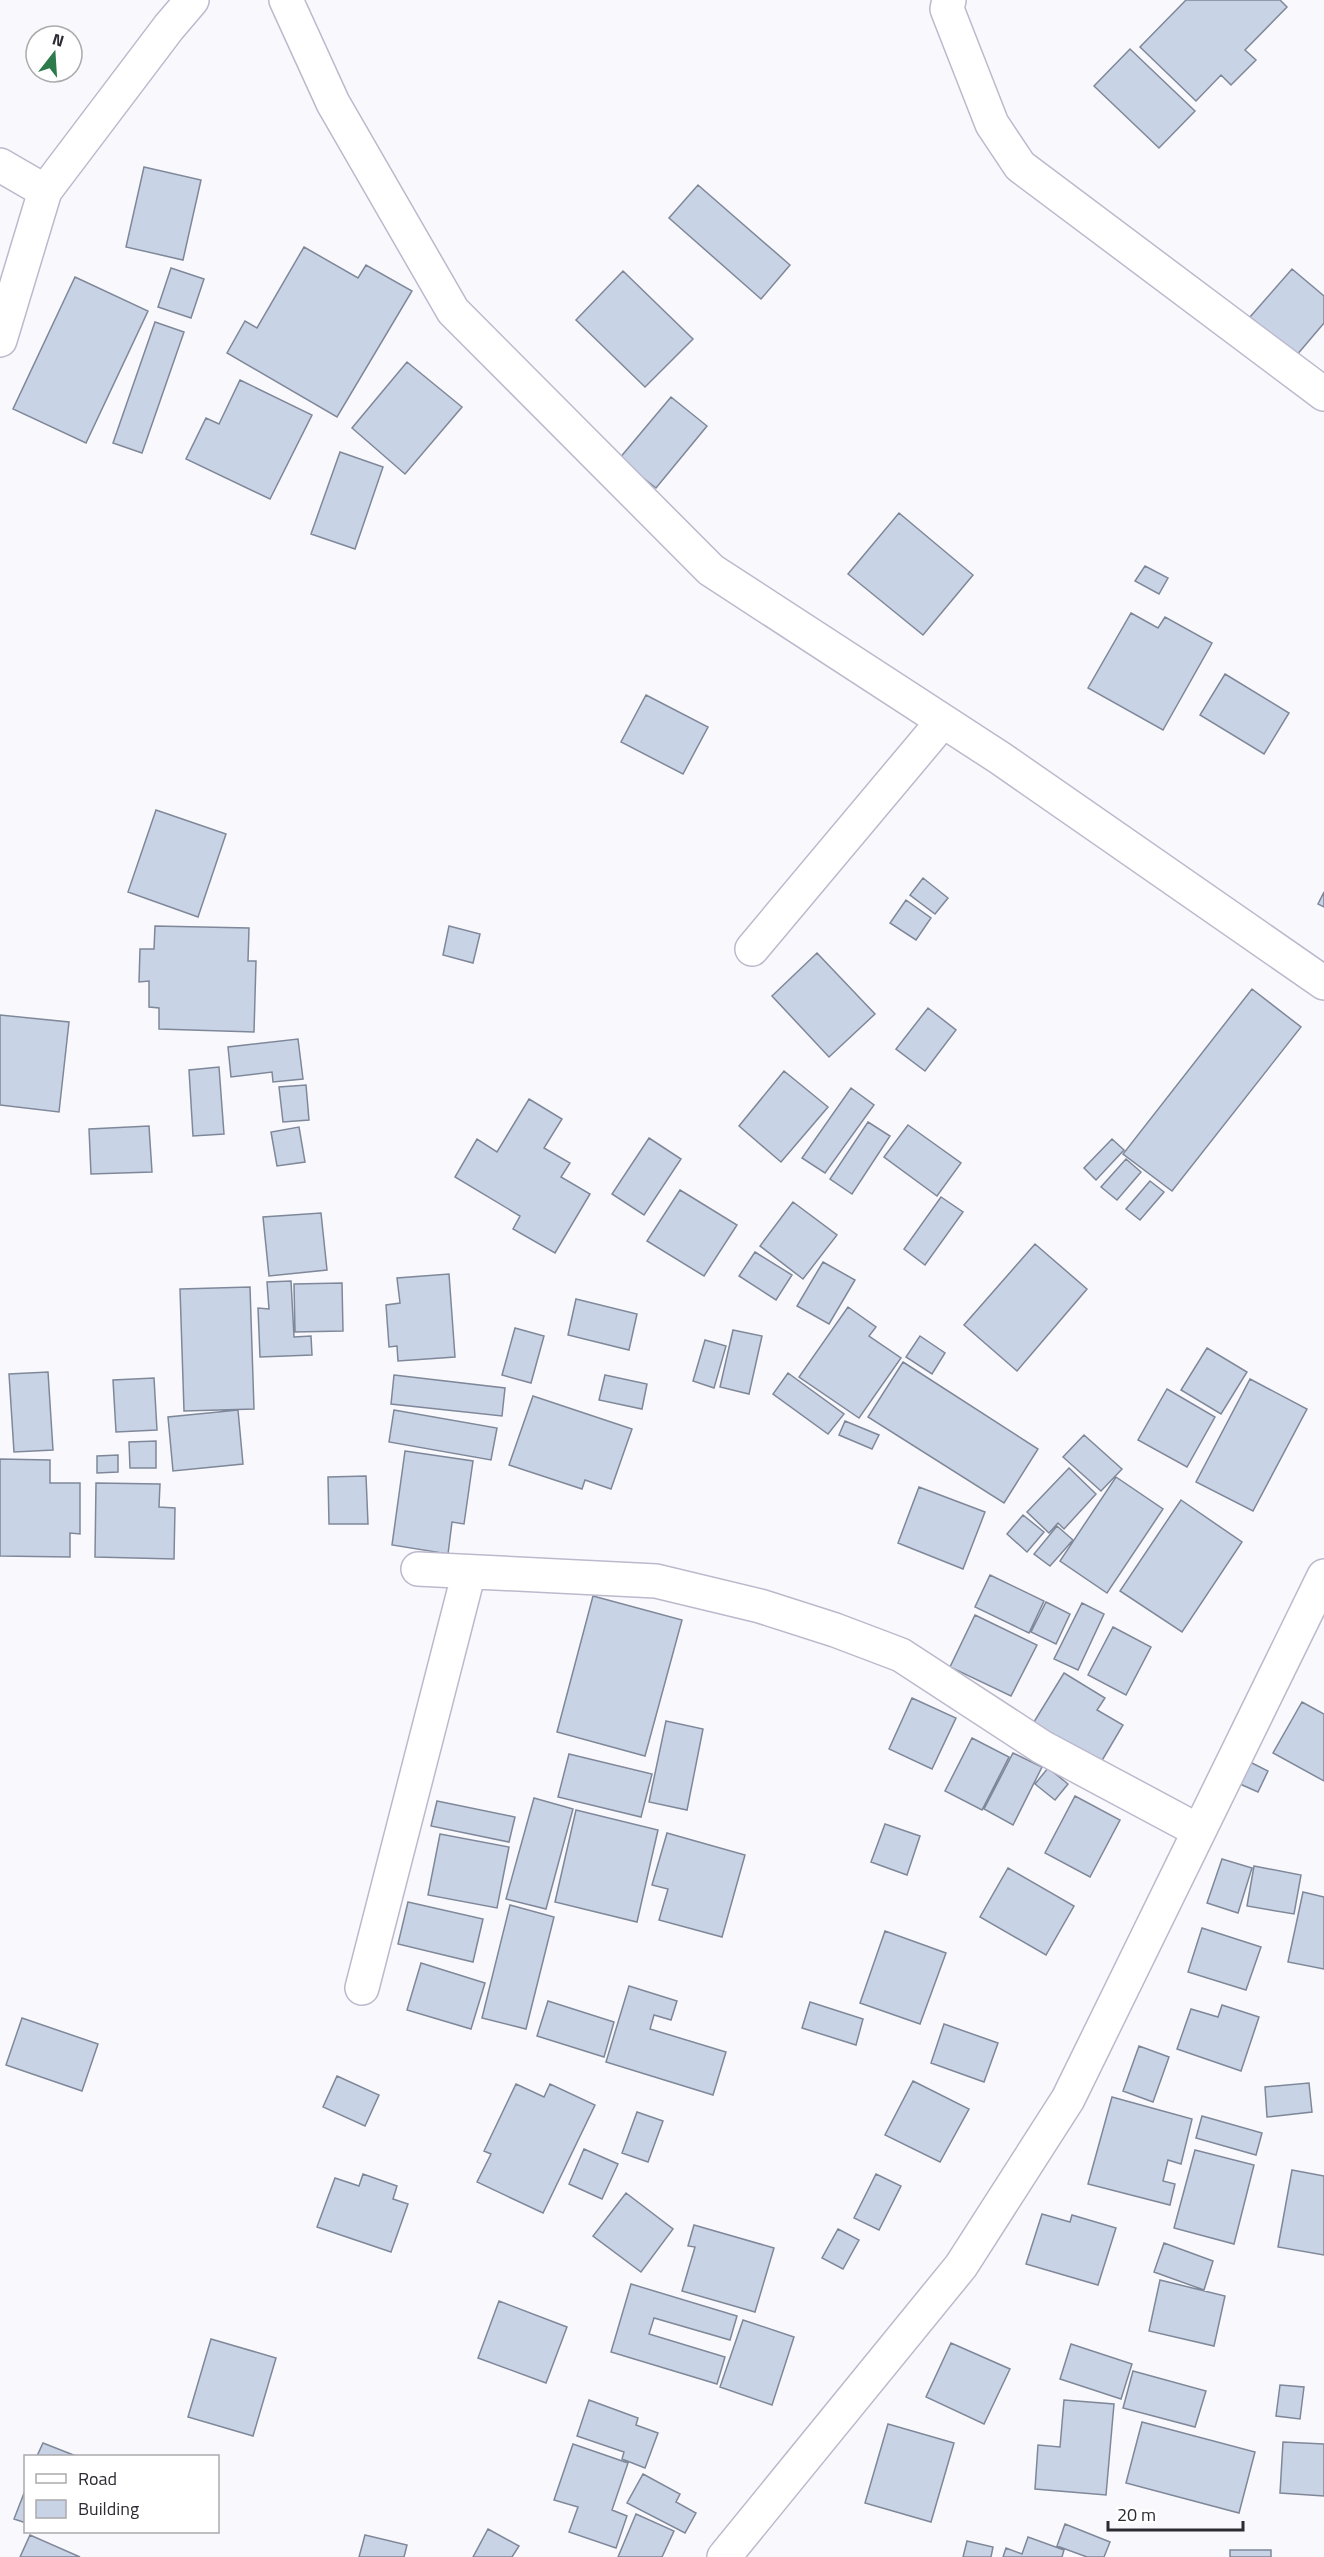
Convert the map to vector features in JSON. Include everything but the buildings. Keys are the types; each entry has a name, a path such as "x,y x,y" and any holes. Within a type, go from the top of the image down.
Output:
{"street":[{"path":"0,340 45,191 192,0"},
{"path":"286,0 333,103 453,311 711,570 943,721 1324,983"},
{"path":"949,0 947,9 992,124 1020,166 1324,394"},
{"path":"0,165 45,191"},
{"path":"752,949 943,721"},
{"path":"418,1569 656,1581 760,1606 835,1630 901,1655 1042,1747 1199,1831"},
{"path":"362,1988 469,1572"},
{"path":"724,2557 961,2266 1068,2099 1324,1576"}]}
